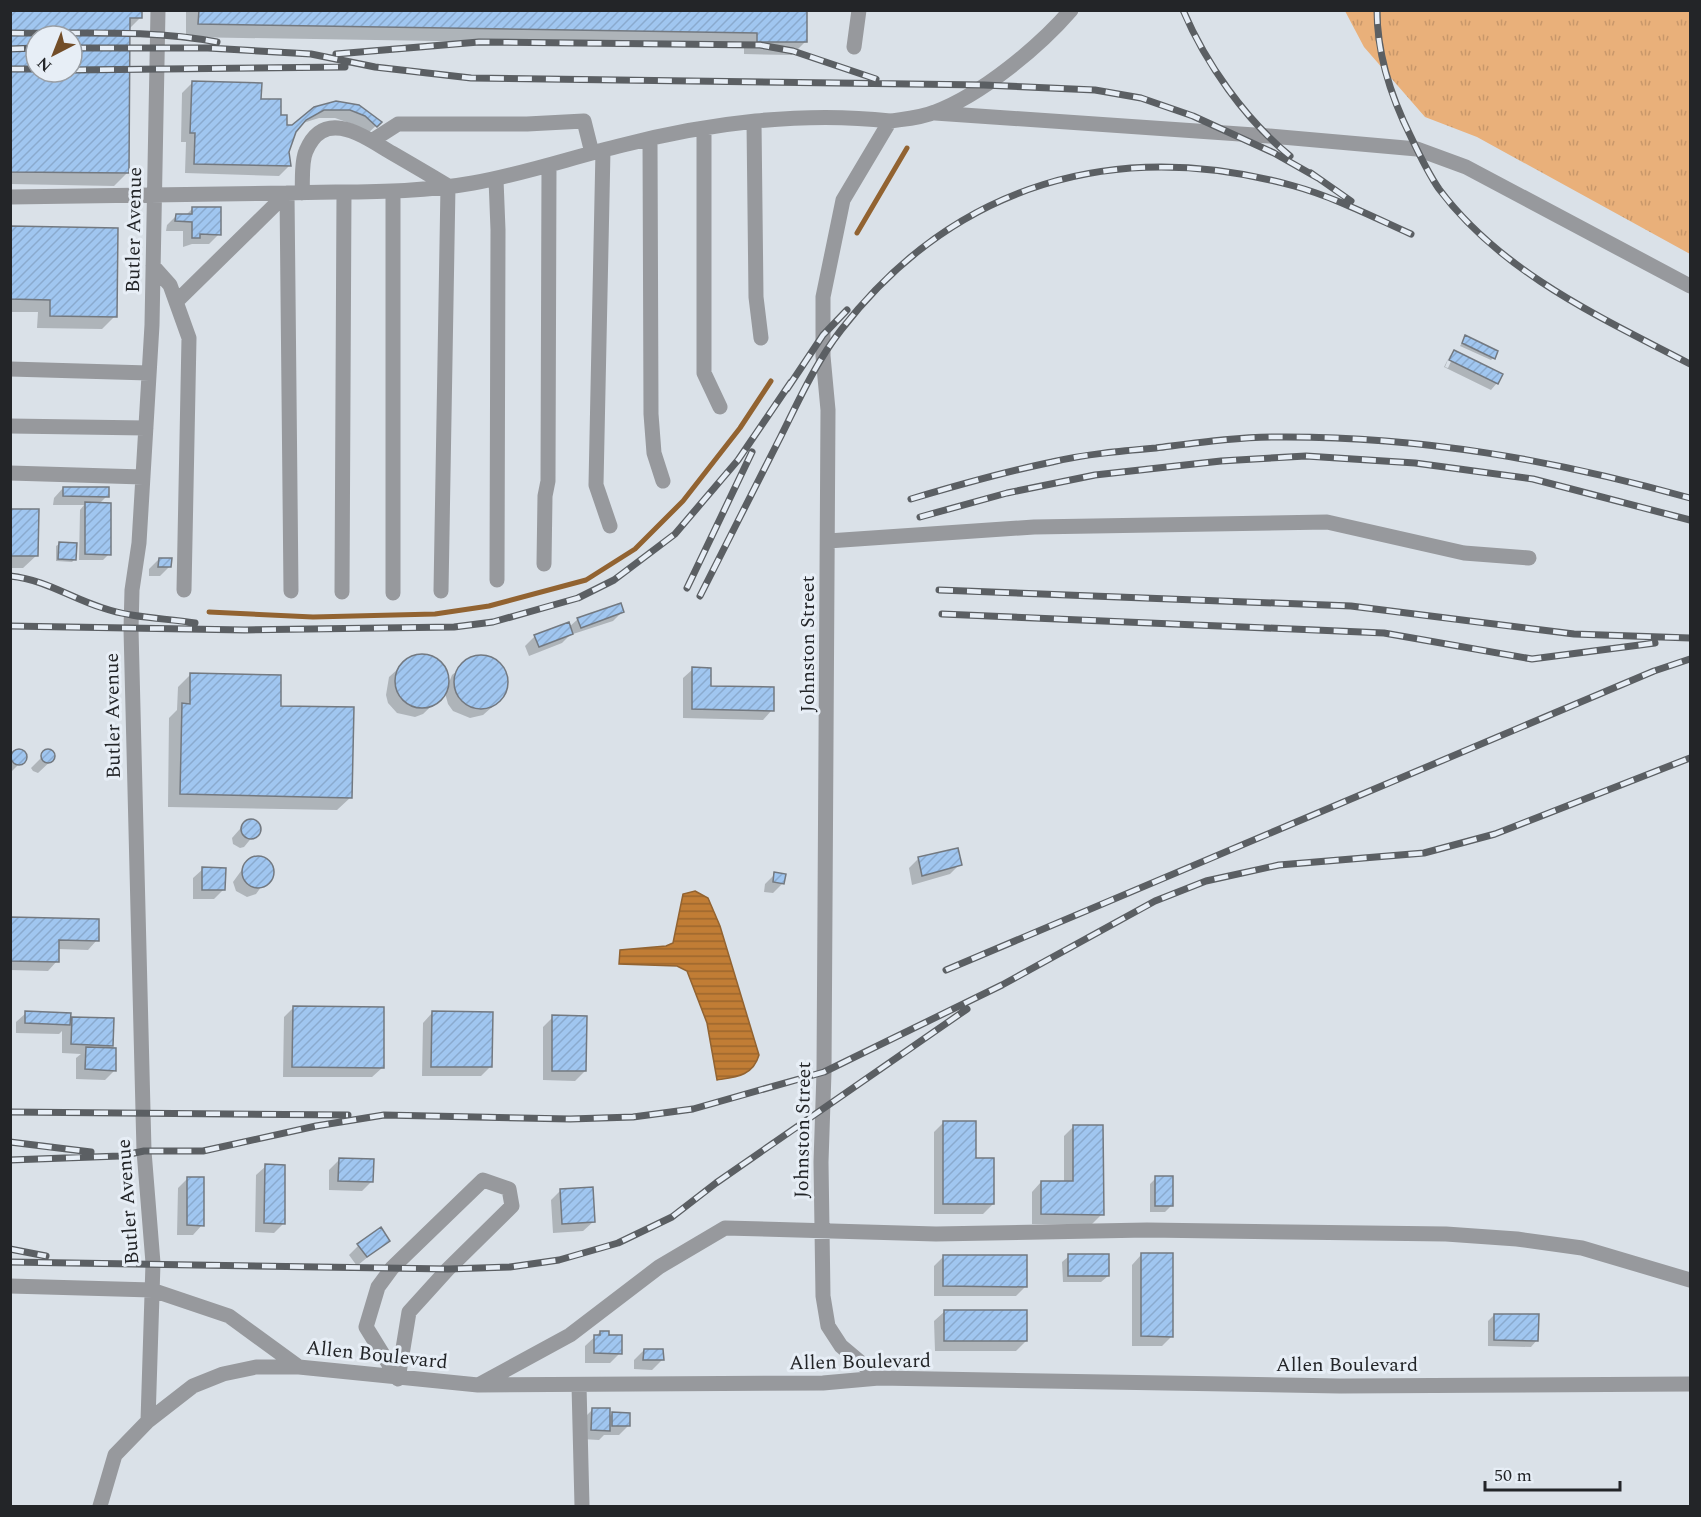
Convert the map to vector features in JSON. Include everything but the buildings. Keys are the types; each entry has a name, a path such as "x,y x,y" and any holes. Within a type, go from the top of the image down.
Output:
{"street":[{"name":"Butler Avenue","path":"148,1421 153,1263 144,1151 131,629 149,373 158,10"},
{"path":"854,47 859,10"},
{"path":"935,113 1018,62 1071,10"},
{"path":"10,197 154,193 344,192 448,186 496,179 650,139 704,129 754,122 856,117 890,122 935,113 1269,136 1417,149 1466,167 1690,286"},
{"path":"373,140 398,124 526,124 584,121 598,152 596,485 610,526"},
{"path":"754,122 756,297 761,338"},
{"name":"Johnston Street","path":"879,1378 841,1346 828,1326 823,1296 821,1162 824,1081 828,410 823,356 823,297 843,200 890,122"},
{"path":"291,591 295,193 305,153 313,140 322,132 338,128 355,130 448,186"},
{"path":"704,129 704,373 720,407"},
{"path":"650,139 651,414 654,453 663,481"},
{"path":"544,564 545,496 548,481 549,166"},
{"path":"496,179 498,230 497,580"},
{"path":"441,591 448,186"},
{"path":"393,190 393,593"},
{"path":"342,592 344,192"},
{"path":"177,301 295,193"},
{"path":"153,266 170,285 189,338 184,590"},
{"path":"10,369 149,373"},
{"path":"10,426 146,428"},
{"path":"10,472 143,477"},
{"path":"828,541 1034,527 1327,522 1464,553 1529,558"},
{"path":"483,1180 509,1189 512,1206 448,1269 409,1312 398,1379 366,1327 378,1287 392,1268 483,1180"},
{"path":"478,1385 570,1335 659,1267 725,1228 936,1234 1147,1230 1446,1234 1517,1239 1582,1248 1690,1280"},
{"path":"10,1286 152,1290 229,1316 299,1367"},
{"name":"Allen Boulevard","path":"100,1506 115,1455 148,1421 193,1386 223,1374 256,1368 299,1367 398,1379 478,1385 823,1383 879,1378 1340,1386 1690,1384"},
{"path":"579,1385 582,1506"}],"green space":[{"path":"1345,11 1690,11 1690,254 1477,137 1425,117 1364,47"}],"shaded area":[{"path":"695,891 708,898 720,926 759,1055 753,1067 743,1074 717,1080 707,1023 687,971 677,966 619,964 620,950 666,946 673,943 683,894"}],"waterway":[{"path":"857,233 907,148"},
{"path":"209,612 313,617 435,614 489,606 586,580 635,549 683,501 740,428 771,381"}],"railway":[{"path":"1183,10 1203,50 1228,89 1242,108 1290,156"},
{"path":"1377,10 1382,59 1397,107 1431,177 1464,219 1522,269 1554,290 1690,364"},
{"path":"10,33 166,35 217,42"},
{"path":"336,54 479,42 760,45 793,51 876,79"},
{"path":"10,49 24,48"},
{"path":"84,48 208,48 311,54 375,67 471,78 984,85 1095,90 1141,98 1193,116 1274,153 1318,178"},
{"path":"84,70 345,67"},
{"path":"10,69 24,69"},
{"path":"700,596 808,382 841,330 886,280 935,239 987,207 1044,184 1103,171 1164,167 1228,172 1294,186 1339,202 1411,234"},
{"path":"1311,173 1351,201"},
{"path":"787,389 823,335 847,310"},
{"path":"10,626 245,630 454,627 493,622 578,598 614,580 675,534 738,460 791,382"},
{"path":"911,499 999,474 1078,457 1217,441 1278,437 1383,441 1486,453 1588,472 1690,498"},
{"path":"687,588 752,452"},
{"path":"920,517 1007,493 1095,475 1221,461 1306,456 1415,463 1533,479 1690,520"},
{"path":"10,576 36,581 114,611 195,623"},
{"path":"939,590 1351,606 1574,634 1690,638"},
{"path":"942,614 1384,633 1532,659 1655,643"},
{"path":"946,970 1654,671 1690,659"},
{"path":"10,1160 120,1156 144,1151 203,1151 316,1126 384,1115 570,1119 633,1117 693,1109 824,1072 1002,985 1155,901 1206,881 1279,865 1424,853 1495,834 1690,758"},
{"path":"10,1262 448,1269 510,1267 559,1260 618,1243 672,1217 716,1183 967,1009"},
{"path":"10,1112 348,1115"},
{"path":"10,1142 91,1152"},
{"path":"10,1249 46,1256"}]}
